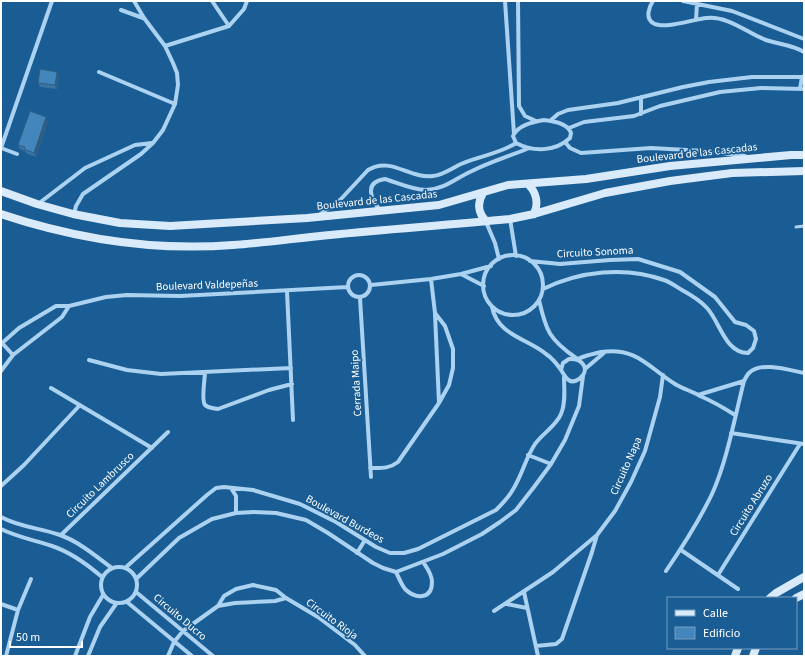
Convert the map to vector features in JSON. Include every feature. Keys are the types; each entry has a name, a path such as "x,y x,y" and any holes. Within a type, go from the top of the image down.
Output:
{"main road":[{"name":"Boulevard de las Cascadas","path":"1,191 37,204 74,214 120,223 170,226 316,217 439,205 508,185 586,179 670,166 791,154 804,155"},
{"path":"1,214 31,224 63,232 116,241 164,246 232,245 510,219 534,214 605,193 670,181 732,173 804,170"},
{"path":"528,184 534,191 537,200 534,214"},
{"path":"483,193 478,205 480,214 486,221"},
{"path":"771,597 804,577"}],"street":[{"path":"16,154 1,148 52,1"},
{"path":"74,214 76,206 83,194 141,154 153,143 163,130 175,104 178,85 177,73 165,46 144,18 134,1"},
{"path":"212,1 229,26"},
{"path":"165,46 229,26 244,9 247,1"},
{"path":"505,1 514,134 513,139 516,143 529,148 550,148 565,142 571,136 571,131 563,125 550,121 537,121 529,119 520,109 518,76 518,1"},
{"path":"653,1 648,14 650,20 655,24 666,25 706,18 723,19 767,40 798,48 804,52"},
{"path":"683,1 732,11 804,39"},
{"path":"696,20 697,4"},
{"path":"121,10 144,18"},
{"path":"99,72 175,104"},
{"path":"510,77 518,76"},
{"path":"550,121 558,114 568,110 618,103 683,86 730,78 773,76 803,77 802,89 761,88 696,96 660,106 641,114 626,118 584,122 569,128"},
{"path":"641,97 641,114"},
{"path":"514,134 524,126 537,121"},
{"path":"565,142 570,148 581,153 623,149 673,149 705,151 755,158"},
{"path":"37,204 84,168 135,145 153,143"},
{"path":"316,217 341,199 368,170 373,167 388,165 418,175 433,176 443,173 465,162 503,150 516,143"},
{"path":"381,211 371,194 372,186 381,179 385,178 420,189 438,188 451,184 463,175 480,167 529,148"},
{"path":"510,219 516,256"},
{"path":"486,221 495,243 499,259"},
{"path":"492,306 506,314 523,314 532,308 539,300 543,289 542,278 538,268 530,260 520,256 510,256 499,259 491,266 485,276 484,286 486,297 492,306 499,323 511,334 541,349 552,358 561,370 564,377 570,381 578,380 583,376"},
{"name":"Circuito Sonoma","path":"530,260 560,264 638,259 680,272 716,297 735,322 751,328 754,331 756,339 753,348 748,353 741,353 736,350 726,339 714,316 707,307 665,280 632,272 605,272 559,282 543,289"},
{"path":"371,285 431,279 461,274 491,266"},
{"path":"461,274 484,286"},
{"path":"356,275 361,275 366,276 371,285 370,291 366,296 360,298 354,297 350,293 348,282 356,275"},
{"path":"431,279 435,313 439,403"},
{"name":"Boulevard Valdepeñas","path":"1,344 19,328 56,306 69,306 106,296 180,296 348,288"},
{"path":"287,291 293,420"},
{"name":"Cerrada Maipo","path":"360,298 371,477"},
{"path":"539,300 547,328 553,340 561,348 582,362 585,369"},
{"path":"1,371 13,355 62,316 69,306"},
{"path":"370,468 386,468 393,466 398,462 439,403 449,385 453,368 453,349 445,326 435,313"},
{"path":"1,344 13,355"},
{"path":"561,370 563,363 569,358 620,351 634,355 674,384 735,415"},
{"path":"423,562 431,575 431,588 428,594 416,596 405,588 396,572 443,554 482,534 516,510 551,464 565,440 579,406 585,369 606,352"},
{"path":"89,360 127,370 161,374 291,368"},
{"path":"666,571 681,550 712,493 723,462 744,381 749,373 755,369 774,367 804,373"},
{"path":"205,372 203,400 206,405 211,408 218,409 268,390 292,384"},
{"name":"Circuito Napa","path":"494,611 507,604 553,572 597,535 615,511 631,482 645,451 660,397 663,375"},
{"name":"Boulevard Burdeos","path":"126,568 197,505 207,494 216,488 224,487 253,490 300,504 336,522 376,547 390,553 404,553 418,548 496,510 504,502 513,490 528,455 537,442 556,423 562,412 564,400 564,377"},
{"path":"698,395 744,381"},
{"name":"Circuito Lambrusco","path":"51,388 152,448"},
{"path":"1,486 24,465 80,405"},
{"name":"Circuito Lambrusco","path":"61,535 168,432"},
{"name":"Circuito Abruzo","path":"718,575 802,444 731,433"},
{"path":"528,455 551,464"},
{"path":"231,488 236,496 236,513"},
{"name":"Boulevard Burdeos","path":"136,579 179,538 212,519 236,513 254,512 276,513 306,520 357,553 383,568 396,572"},
{"path":"1,517 19,525 61,535 86,549 112,568"},
{"path":"1,529 13,535 53,546 90,567 102,577"},
{"name":"Circuito Napa","path":"536,646 556,644 562,639 573,611 597,535"},
{"path":"357,553 364,540"},
{"path":"681,550 738,589"},
{"path":"112,568 126,568 131,571 136,579 136,592 127,602 116,604 107,600 103,595 101,592 100,582 104,573 112,568"},
{"path":"6,656 18,610 31,579"},
{"name":"Circuito Rioja","path":"168,656 174,642 183,631 218,606 224,596 236,589 253,585 276,590 286,598 318,617 355,645 365,656"},
{"name":"Circuito Ducro","path":"136,592 213,656"},
{"path":"524,592 538,656"},
{"path":"75,656 90,617 103,595"},
{"name":"Circuito Rioja","path":"218,606 235,603 275,601 286,598"},
{"name":"Circuito Ducro","path":"127,602 192,656"},
{"path":"1,604 18,610"},
{"path":"88,656 100,627 116,604"},
{"path":"507,604 527,608"}],"lane":[{"path":"796,227 804,226"}],"building":[{"path":"40,69 57,72 55,85 38,83"},
{"path":"30,111 46,117 34,153 24,149 25,147 18,145"}]}
